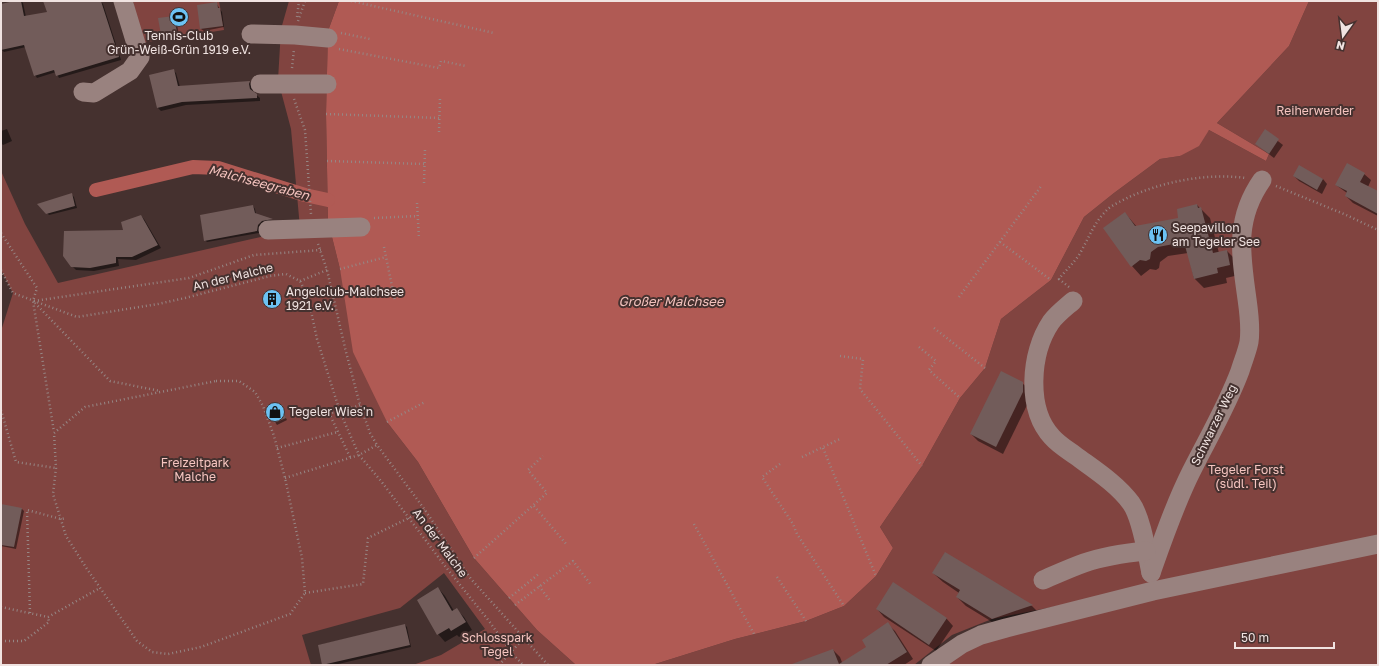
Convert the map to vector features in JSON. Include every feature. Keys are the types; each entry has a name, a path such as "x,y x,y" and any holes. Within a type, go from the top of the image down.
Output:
{"lane":[{"path":"83,92 94,93 130,71 140,57 123,1"},
{"path":"251,34 295,35 333,39"},
{"path":"260,84 327,84"},
{"name":"Schwarzer Weg","path":"1143,590 1172,513 1191,471 1230,398 1245,355 1249,341 1250,323 1241,250 1242,231 1252,196 1262,180"},
{"path":"268,230 361,227"},
{"path":"1073,301 1056,315 1050,323 1039,347 1034,372 1037,408 1041,421 1052,438 1110,481 1133,505 1139,521 1146,551 1143,590"},
{"path":"931,665 958,646 981,635 1143,590 1378,544"},
{"path":"1043,580 1084,563 1121,554 1146,551"}],"path":[{"path":"351,1 494,33"},
{"path":"333,39 370,39"},
{"path":"333,39 439,68 441,61 466,66"},
{"path":"293,94 305,130 310,204"},
{"path":"439,132 440,98"},
{"path":"326,114 440,118"},
{"path":"424,183 425,149"},
{"path":"327,161 424,164"},
{"path":"1059,279 1078,256 1096,222 1107,210 1123,200 1150,188 1186,179 1238,177 1262,180 1344,214 1378,230"},
{"path":"958,296 1042,185"},
{"path":"417,203 419,238"},
{"path":"1,233 37,288 33,301 54,433 56,468 53,494 66,536 137,641 152,652 168,654 201,647 290,614 305,594 302,558 277,448 263,406 255,392 238,381 216,381 85,408 54,433"},
{"path":"1000,242 1051,280"},
{"path":"384,247 395,301"},
{"path":"33,301 189,278 254,255 321,250 360,405 370,433 377,445 425,510 471,580 548,665"},
{"path":"340,269 386,257"},
{"name":"An der Malche","path":"1,270 13,293 77,317 158,304 270,276 286,274 300,281 308,297 317,339 340,412 359,455 381,481 445,566 489,621 511,652 523,665"},
{"path":"300,281 327,270"},
{"path":"379,290 392,288"},
{"path":"33,301 110,381 163,391"},
{"path":"934,328 986,368"},
{"path":"918,347 936,361 929,370 960,398"},
{"path":"840,356 863,359 860,389 922,466"},
{"path":"386,422 425,402"},
{"path":"350,457 329,413 340,412 360,405"},
{"path":"1,410 16,462 56,468"},
{"path":"277,448 338,432"},
{"path":"802,457 840,439"},
{"path":"285,478 359,455 377,445"},
{"path":"823,448 876,576"},
{"path":"474,558 548,492 528,470 543,456"},
{"path":"780,464 762,477 844,606"},
{"path":"534,506 567,545"},
{"path":"30,613 27,510 61,519 66,518"},
{"path":"305,594 362,584 368,538 425,510"},
{"path":"694,524 754,634"},
{"path":"515,605 573,561 590,585"},
{"path":"509,598 540,573"},
{"path":"776,577 806,621"},
{"path":"539,586 551,602"},
{"path":"1,607 48,617 100,588"},
{"path":"1,641 24,641 49,622 48,617"},
{"path":"499,665 524,638"}],"green space":[{"name":"Tennis-Club Grün-Weiß-Grün 1919 e.V.","path":"133,1 219,1 224,30 141,43"},
{"name":"Freizeitpark Malche","path":"289,1 339,1 328,31 326,114 328,221 340,269 387,422 418,462 474,558 537,630 576,665 413,665 441,655 485,629 444,573 400,608 302,635 311,665 1,665 1,331 13,293 1,270 1,171 25,224 58,283 300,228 291,129 278,80 281,29"},
{"path":"1309,1 1378,1 1378,665 940,665 982,640 1128,592 992,619 952,635 914,665 652,665 735,639 806,621 844,606 876,576 893,548 880,527 922,466 960,398 985,368 1001,319 1051,280 1084,217 1160,159 1180,156 1209,130 1266,161 1269,154 1217,123 1289,46"}],"water":[{"name":"Großer Malchsee","path":"339,1 1309,1 1289,46 1217,123 1269,154 1266,161 1209,130 1199,146 1180,156 1160,159 1084,217 1051,280 1001,319 985,368 960,398 922,466 880,527 893,548 876,576 844,606 806,621 735,639 652,665 576,665 537,630 474,558 418,462 387,422 353,352 340,269 328,221 326,114 328,31"}],"building":[{"path":"21,1 24,16 47,12 43,1 101,1 119,57 56,76 54,70 34,76 24,45 1,50 1,4"},
{"path":"217,2 218,8 220,8 223,26 200,29 197,5"},
{"path":"174,16 177,33 161,35 158,18"},
{"path":"174,69 178,86 250,81 250,89 257,94 257,98 182,102 157,108 149,75"},
{"path":"1265,129 1279,139 1269,154 1255,144"},
{"path":"1347,163 1365,173 1360,182 1378,191 1378,214 1345,196 1347,191 1335,185"},
{"path":"1299,165 1323,179 1317,190 1293,176"},
{"path":"72,193 75,206 46,214 37,204"},
{"name":"Seepavillon am Tegeler See","path":"1197,204 1198,208 1201,207 1213,253 1227,250 1230,265 1217,268 1218,273 1194,279 1184,242 1158,247 1151,252 1150,259 1146,261 1140,260 1131,267 1103,228 1125,212 1135,226 1178,218 1177,209"},
{"path":"253,205 255,213 273,219 262,221 258,225 257,231 204,241 200,215"},
{"path":"141,215 158,245 132,257 116,257 116,263 90,268 71,267 63,256 64,231 123,230 121,222"},
{"path":"1001,371 1023,382 1023,392 996,447 970,434"},
{"path":"279,402 286,418 274,423 267,407"},
{"path":"1,504 22,508 14,547 1,545"},
{"path":"945,552 1033,605 992,619 956,597 960,590 932,573"},
{"path":"893,582 947,618 929,645 876,609"},
{"path":"438,587 452,611 457,608 466,622 451,631 449,628 437,635 417,600"},
{"path":"888,622 907,652 886,665 792,664 833,649 839,664 866,647 862,640"},
{"path":"405,624 410,645 322,665 318,645"}],"waterway":[{"name":"Malchseegraben","path":"96,190 193,167 218,168 305,195 328,200"}],"place":[{"name":"Tennis-Club Grün-Weiß-Grün 1919 e.V.","path":"179,17"},
{"name":"Seepavillon am Tegeler See","path":"1158,235"},
{"name":"Angelclub-Malchsee 1921 e.V.","path":"272,299"},
{"name":"Tegeler Wies'n","path":"275,412"}],"park label":[{"name":"Reiherwerder","path":"1315,111"},
{"name":"Tegeler Forst (südl. Teil)","path":"1246,477"},
{"name":"Schlosspark Tegel","path":"497,645"}]}
